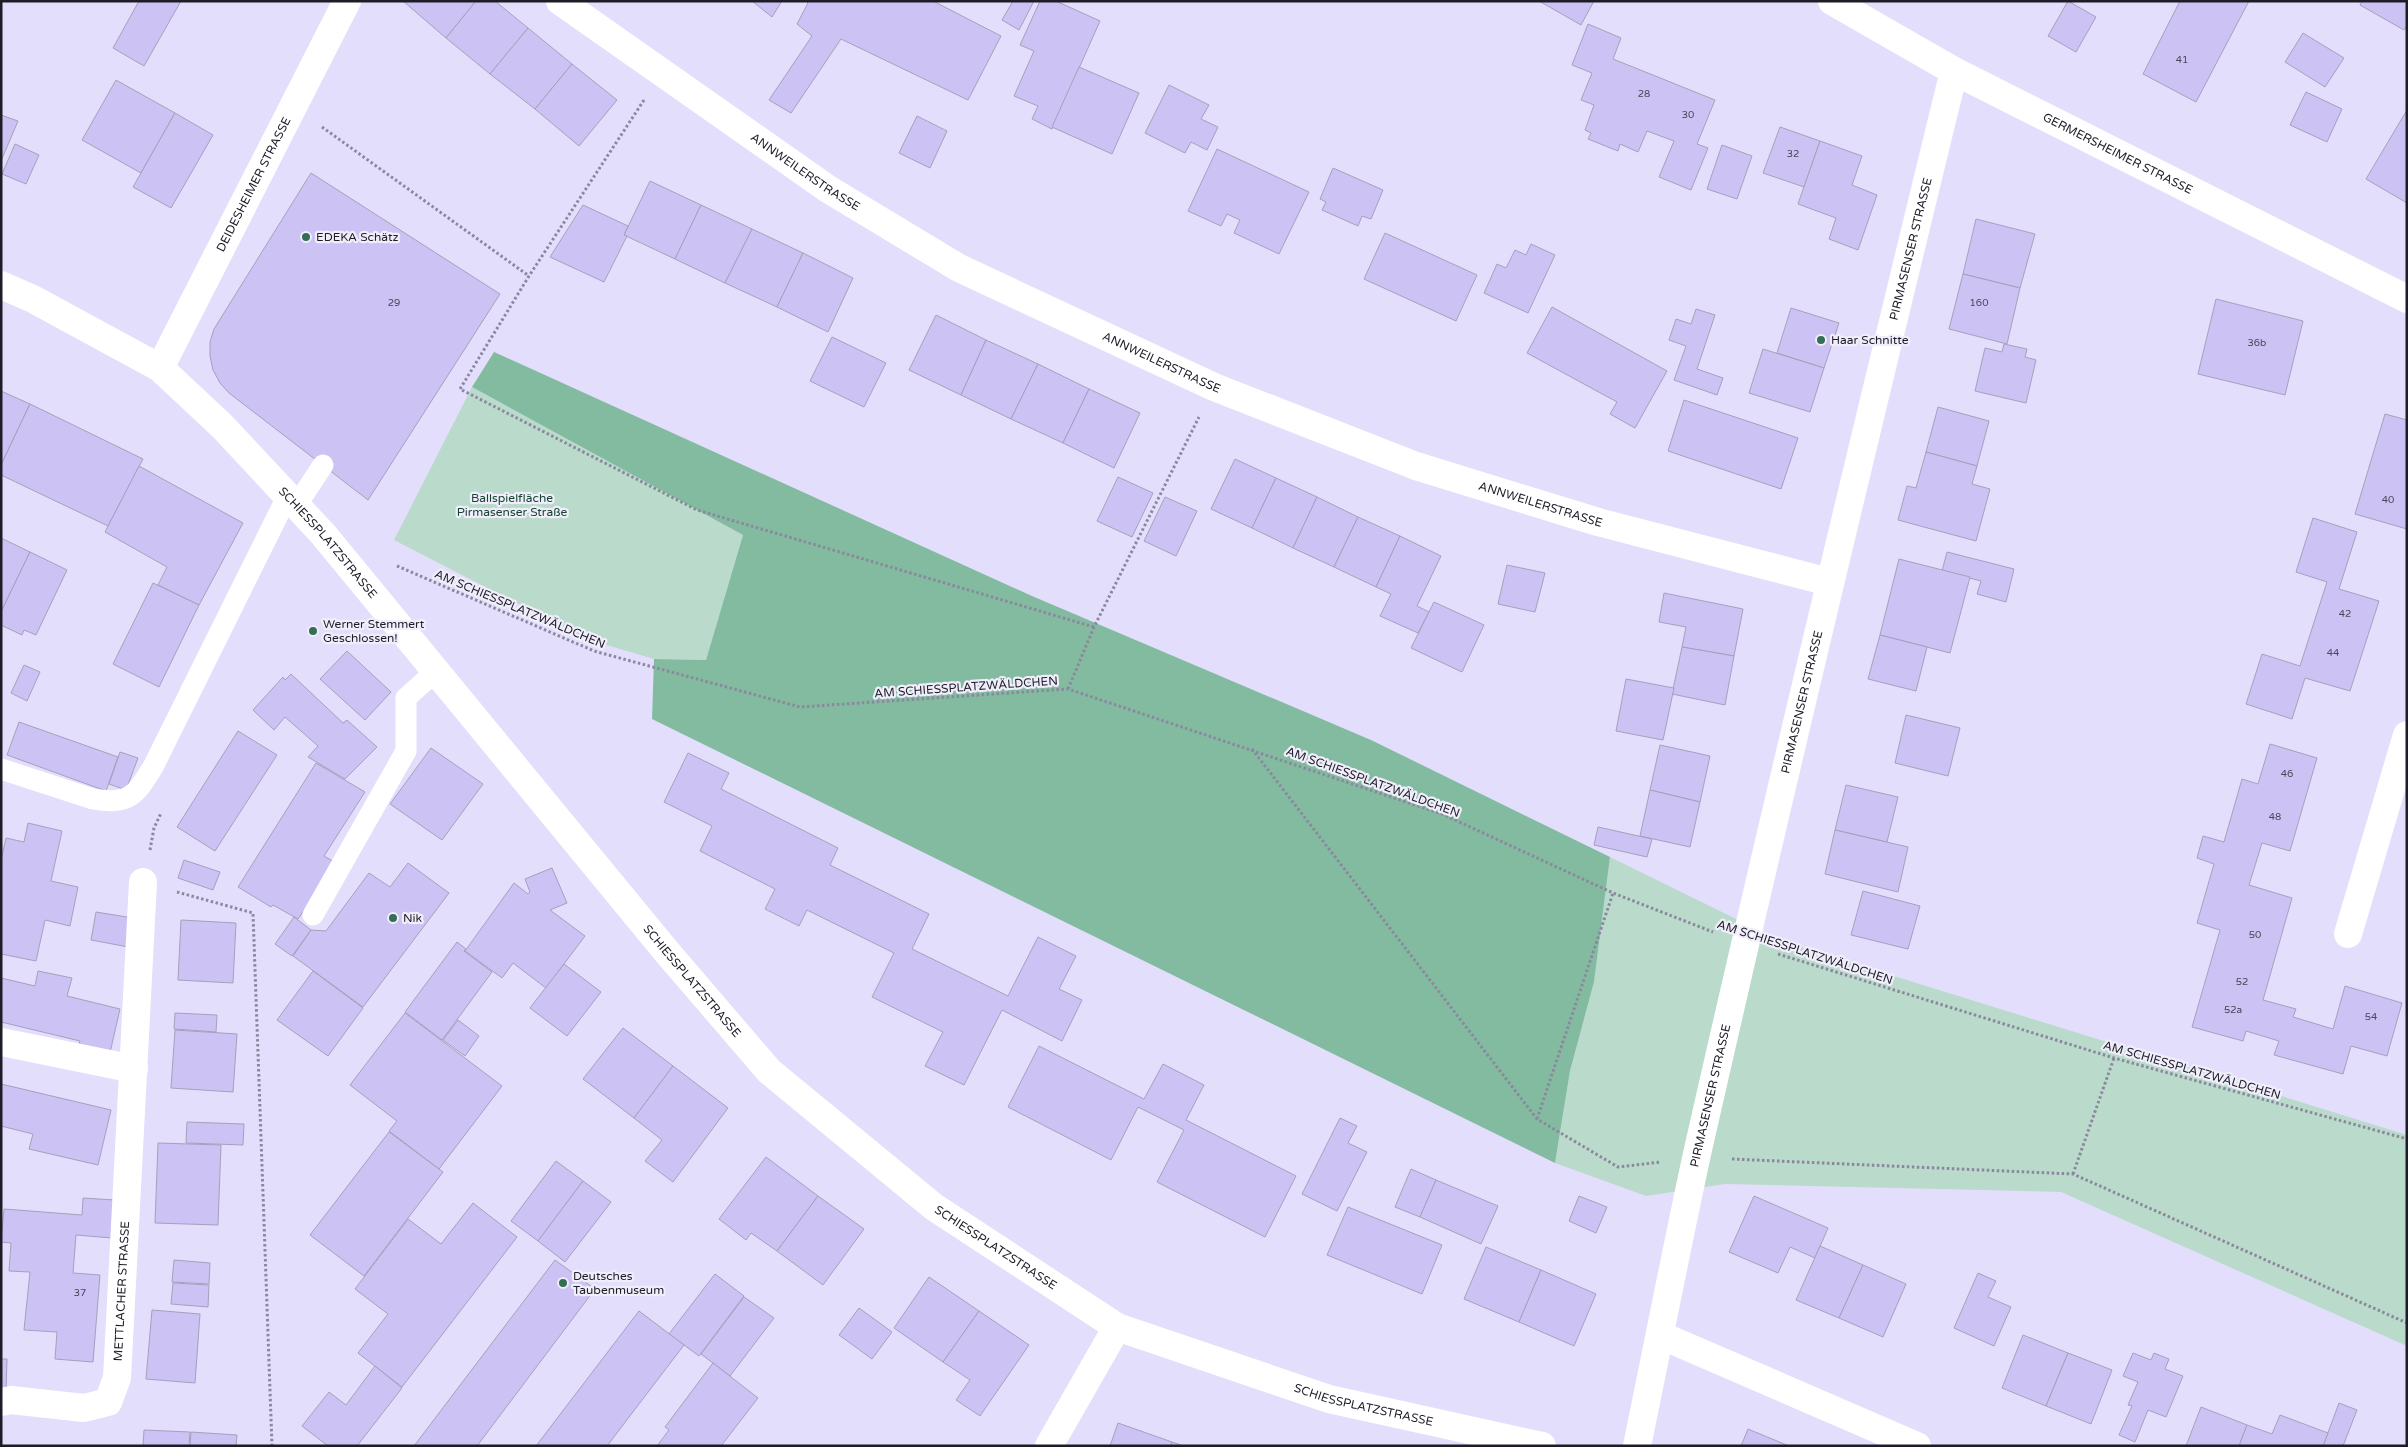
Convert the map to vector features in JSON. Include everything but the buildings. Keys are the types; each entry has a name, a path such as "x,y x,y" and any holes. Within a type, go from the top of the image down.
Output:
{"street":[{"name":"DEIDESHEIMER STRASSE","path":"160,368 348,1"},
{"name":"ANNWEILERSTRASSE","path":"560,1 828,189 959,268 1214,387 1416,466 1598,522 1829,582"},
{"name":"GERMERSHEIMER STRASSE","path":"1832,1 1954,70 2407,299"},
{"name":"PIRMASENSER STRASSE","path":"1637,1446 1696,1158 1829,582 1954,70"},
{"name":"SCHIESSPLATZSTRASSE","path":"1,285 33,300 160,368 222,426 323,534 666,951 769,1071 934,1207 1117,1327 1329,1400 1542,1446"},
{"path":"2348,934 2407,735"},
{"name":"METTLACHER STRASSE","path":"1,1402 11,1400 84,1408 108,1402 117,1378 143,882"},
{"path":"1,1042 134,1069"},
{"path":"1049,1446 1117,1327"},
{"path":"1660,1335 1917,1446"}],"lane":[{"path":"1,768 100,800 123,800 137,792 153,767 291,501 323,465"},
{"path":"312,915 406,751 406,698 436,671"}],"path":[{"path":"663,73 529,276 460,389 698,510 1094,628"},
{"path":"293,106 529,276"},
{"path":"1068,689 1094,628 1214,387"},
{"name":"AM SCHIESSPLATZWÄLDCHEN","path":"395,566 594,651 800,707 1068,689 1442,814 1613,893 1746,944 2114,1058 2407,1139"},
{"path":"1252,749 1537,1119 1618,1166 1696,1158 2073,1174 2407,1323"},
{"path":"143,882 253,912 272,1446"},
{"path":"1537,1119 1613,893"},
{"path":"2073,1174 2114,1058"}],"green space":[{"path":"494,352 1032,596 1371,740 1610,857 1594,982 1570,1071 1555,1163 652,719 654,659 706,660 743,535 472,387"},
{"name":"Ballspielfläche Pirmasenser Straße","path":"472,387 743,535 706,660 654,659 586,639 394,540"},
{"path":"1610,857 1781,941 2407,1135 2407,1346 2061,1192 1725,1184 1646,1196 1555,1163 1570,1071 1594,982"}],"place":[{"name":"EDEKA Schätz","path":"306,237"},
{"name":"Haar Schnitte","path":"1821,340"},
{"name":"Werner Stemmert Geschlossen!","path":"313,631"},
{"name":"Nik","path":"393,918"},
{"name":"Deutsches Taubenmuseum","path":"563,1283"}]}
